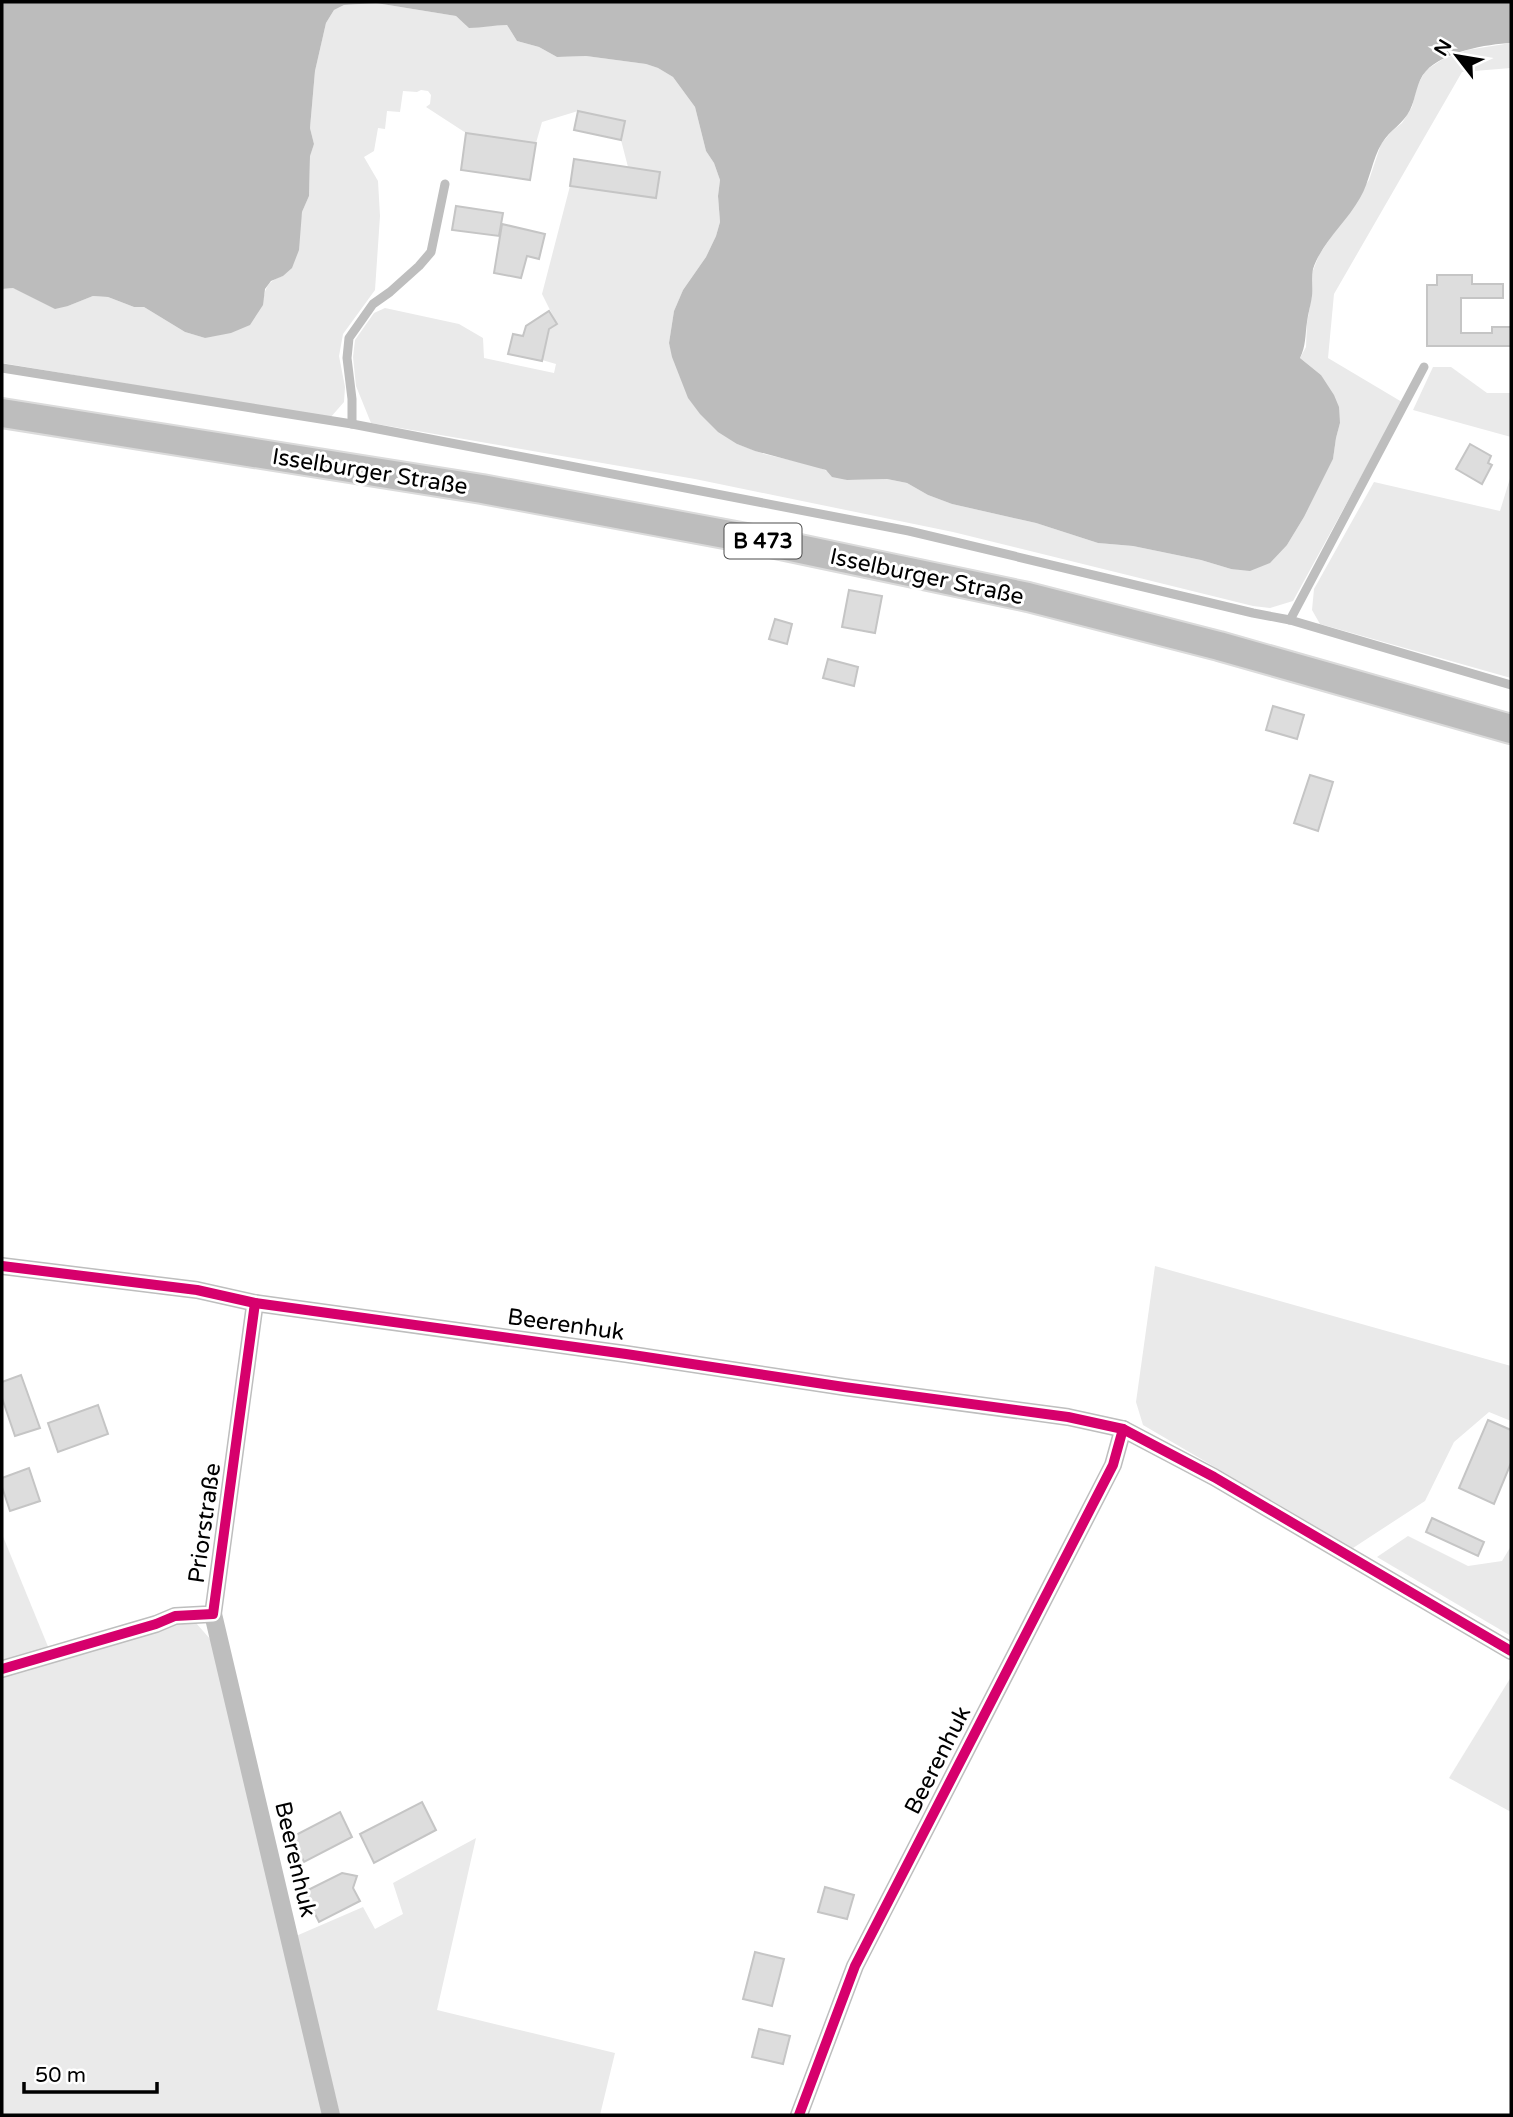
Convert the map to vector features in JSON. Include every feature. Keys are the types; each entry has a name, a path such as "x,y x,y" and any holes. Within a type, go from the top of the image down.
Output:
{"main road":[{"name":"Isselburger Straße","path":"2,413 482,489 757,540 1041,600 1219,646 1511,729"}],"street":[{"name":"Beerenhuk","path":"2,1266 197,1290 255,1303 1068,1417 1123,1429 1213,1477 1511,1651"},
{"name":"Priorstraße","path":"2,1670 176,1616 213,1614 255,1303"},
{"name":"Beerenhuk","path":"799,2115 855,1966 1113,1465 1123,1429"},
{"name":"Beerenhuk","path":"213,1614 331,2115"}],"lane":[{"path":"352,424 347,358 349,338 373,304 419,266 430,251 446,184"},
{"path":"1290,620 1424,367"},
{"path":"2,368 352,424 909,531 1253,614 1290,620 1511,685"}],"shaded area":[{"path":"2,2 1511,2 1511,43 1478,47 1454,54 1426,71 1407,115 1385,138 1379,149 1360,198 1317,259 1313,269 1312,296 1300,358 1321,375 1339,407 1340,423 1333,459 1287,545 1270,563 1250,571 1133,546 1098,543 1036,523 952,504 907,483 887,479 847,480 832,477 826,470 755,451 718,432 688,398 669,343 674,311 683,290 706,257 720,222 720,180 706,151 695,107 673,77 658,68 586,56 557,57 539,47 517,41 507,25 469,28 456,16 376,3 344,5 334,10 326,23 315,71 310,128 314,144 310,156 309,196 302,212 299,250 292,268 271,281 265,289 263,305 250,325 231,333 205,338 185,332 144,307 134,307 108,297 93,296 55,309 13,288 2,289"},
{"path":"376,3 456,16 467,24 507,25 517,41 539,47 557,57 586,56 646,64 673,77 695,107 706,151 720,180 720,222 706,257 683,290 674,311 669,343 675,364 737,444 764,454 816,466 847,480 887,479 907,483 952,504 1036,523 1098,543 1133,546 1231,569 1287,545 1333,459 1340,423 1321,375 1300,358 1306,347 1312,273 1319,255 1369,180 1381,144 1402,123 1412,107 1417,86 1426,70 1443,59 1467,50 1511,43 1511,68 1462,72 1334,294 1328,358 1402,402 1293,601 1270,608 953,532 695,479 371,423 356,386 353,357 355,340 374,313 385,308 459,324 483,338 484,358 554,373 556,364 542,360 546,342 543,341 546,331 557,324 542,294 570,186 656,198 660,172 628,167 621,140 625,122 578,111 542,122 536,143 466,133 426,107 430,104 431,95 428,91 403,91 400,112 387,111 385,129 378,128 374,151 364,157 378,181 380,216 375,290 343,334 339,356 345,387 344,402 330,418 2,363 2,289 13,288 68,306 93,296 108,297 134,307 144,307 185,332 205,338 262,305 268,286 283,276 309,196 310,155 314,144 310,128 315,71 326,23 334,10 344,5"},
{"path":"1433,367 1451,367 1487,393 1510,393 1511,381 1511,437 1413,410"},
{"path":"1511,475 1511,678 1320,624 1312,610 1314,589 1374,482 1500,511"},
{"path":"1155,1266 1511,1366 1511,1421 1489,1412 1454,1442 1425,1501 1353,1548 1143,1425 1136,1402"},
{"path":"2,1534 49,1649 2,1662"},
{"path":"1408,1536 1468,1566 1502,1561 1511,1546 1511,1636 1377,1557"},
{"path":"173,1620 196,1623 211,1640 324,2115 2,2115 2,1677"},
{"path":"1511,1677 1511,1812 1449,1778"},
{"path":"476,1838 437,2010 615,2053 600,2115 340,2115 296,1936 363,1907 375,1929 403,1914 393,1883"}],"building":[{"path":"578,111 625,121 621,140 574,130"},
{"path":"466,133 536,143 530,180 461,170"},
{"path":"574,159 660,172 656,198 570,186"},
{"path":"456,206 503,213 499,236 452,230"},
{"path":"502,224 545,234 539,259 527,256 521,278 494,273"},
{"path":"1437,275 1472,275 1472,284 1503,284 1503,298 1461,298 1461,333 1492,333 1492,327 1511,327 1511,346 1427,346 1427,285 1437,285"},
{"path":"549,311 557,324 549,329 542,361 508,354 513,334 523,336 526,326"},
{"path":"1470,444 1491,456 1488,463 1492,465 1482,484 1456,469"},
{"path":"849,590 882,596 875,633 842,627"},
{"path":"775,619 792,624 787,644 769,639"},
{"path":"828,659 858,667 854,686 823,678"},
{"path":"1273,706 1304,715 1297,739 1266,730"},
{"path":"1310,775 1333,782 1318,831 1294,823"},
{"path":"21,1375 40,1428 15,1436 2,1398 2,1382"},
{"path":"98,1405 108,1434 58,1452 48,1423"},
{"path":"1488,1420 1511,1430 1511,1463 1494,1504 1459,1488"},
{"path":"29,1468 40,1501 10,1511 2,1487 2,1478"},
{"path":"1432,1518 1484,1542 1478,1556 1426,1532"},
{"path":"422,1802 436,1830 374,1863 360,1834"},
{"path":"340,1812 352,1837 304,1862 292,1837"},
{"path":"342,1873 357,1876 353,1888 360,1901 319,1922 304,1892"},
{"path":"825,1887 854,1895 847,1919 818,1912"},
{"path":"755,1952 784,1959 772,2006 743,1999"},
{"path":"759,2029 790,2036 783,2064 752,2057"}],"cycle path":[{"path":"2,1266 197,1290 255,1303 1068,1417 1123,1429 1214,1477 1511,1651"},
{"path":"2,1669 175,1616 213,1614 255,1303"},
{"path":"799,2115 855,1966 1113,1465 1123,1429"}]}
